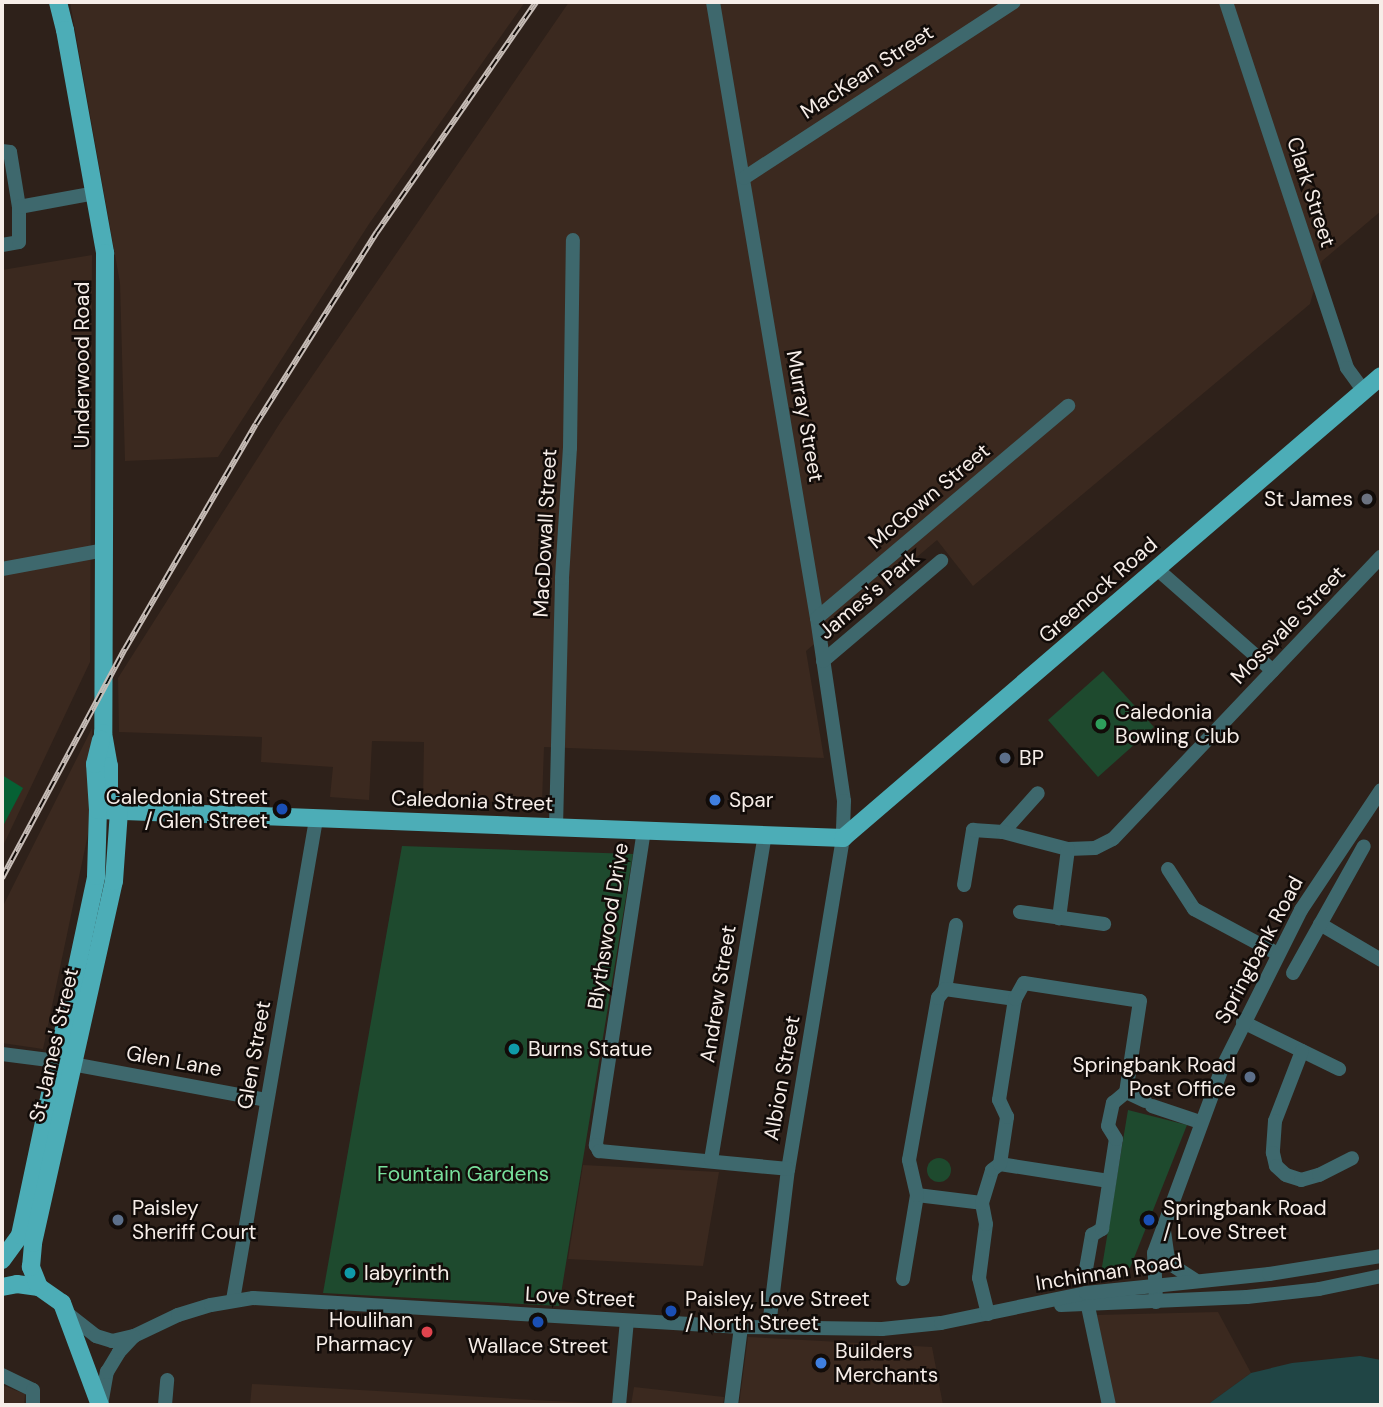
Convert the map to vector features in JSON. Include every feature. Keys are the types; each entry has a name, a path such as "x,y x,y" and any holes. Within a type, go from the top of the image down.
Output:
{"main road":[{"name":"Underwood Road","path":"58,2 105,253 103,733 109,766 109,794 118,811"},
{"name":"Greenock Road","path":"844,838 1381,376"},
{"name":"Underwood Road","path":"98,810 95,764 103,733"},
{"name":"Caledonia Street","path":"98,810 844,838"},
{"name":"St James' Street","path":"39,1287 31,1267 33,1243 96,876 98,810"},
{"name":"St James' Street","path":"2,1260 20,1235 114,881 118,811"},
{"path":"2,1287 17,1284 39,1287 56,1297 68,1314 100,1405"}],"street":[{"name":"Murray Street","path":"713,2 817,618 844,801 844,838"},
{"name":"MacKean Street","path":"744,178 1014,2"},
{"name":"Clark Street","path":"1226,2 1348,368 1364,391"},
{"path":"2,151 10,152 19,207 19,242 2,245"},
{"path":"19,207 95,193"},
{"name":"MacDowall Street","path":"556,827 562,578 570,448 573,240"},
{"name":"McGown Street","path":"817,618 1068,405"},
{"path":"2,569 105,550"},
{"name":"Mossvale Street","path":"1069,849 1095,848 1113,839 1381,558"},
{"name":"James's Park","path":"823,661 941,561"},
{"path":"1157,569 1273,671"},
{"path":"1003,831 1038,793"},
{"name":"Springbank Road","path":"1156,1302 1154,1253 1200,1122 1242,1022 1301,910 1379,797"},
{"name":"Glen Street","path":"233,1300 316,818"},
{"name":"Blythswood Drive","path":"644,830 596,1145 599,1151 712,1160"},
{"path":"964,885 973,830 1003,831 1069,849 1059,918"},
{"name":"Andrew Street","path":"712,1160 765,835"},
{"name":"Albion Street","path":"769,1327 788,1170 844,838"},
{"path":"1293,973 1364,846"},
{"path":"1168,869 1194,909 1278,954"},
{"path":"1020,912 1104,924"},
{"path":"1320,924 1381,960"},
{"path":"902,1279 917,1195 909,1160 938,998 945,989 956,925"},
{"path":"988,1314 979,1278 986,1224 982,1203 992,1170 1000,1164 1007,1117 999,1100 1015,999 1024,983 1140,1001 1126,1092 1113,1104 1108,1126 1116,1139 1102,1229 1092,1235 1086,1269"},
{"path":"945,989 1015,999"},
{"path":"1242,1022 1339,1069"},
{"path":"1302,1051 1275,1121 1273,1153 1276,1166 1286,1175 1301,1180 1318,1175 1352,1158"},
{"name":"Glen Lane","path":"2,1054 267,1100"},
{"path":"1126,1092 1200,1122"},
{"path":"712,1160 788,1170"},
{"path":"1000,1164 1109,1181"},
{"path":"917,1195 982,1203"},
{"path":"1163,1226 1168,1258 1175,1267 1196,1280"},
{"name":"Inchinnan Road","path":"1028,1306 1087,1299 1154,1285 1269,1274 1381,1256"},
{"name":"Inchinnan Road","path":"1087,1299 1156,1302 1276,1294 1381,1276"},
{"name":"Love Street","path":"68,1314 105,1340 134,1336 177,1315 233,1300 253,1298 741,1327 882,1329 1028,1306"},
{"path":"1087,1299 1109,1405"},
{"path":"619,1405 627,1321"},
{"path":"732,1405 741,1327"},
{"name":"Love Street","path":"100,1405 103,1382 113,1361 134,1336"},
{"path":"2,1375 33,1390 33,1405"},
{"path":"164,1405 167,1380"}],"shaded area":[{"path":"70,2 525,2 369,224 218,457 125,461 120,283"},
{"path":"569,2 1381,2 1381,211 1322,261 1310,304 973,586 937,540 806,651 824,758 544,747 542,802 423,801 424,742 372,741 369,800 330,797 333,767 261,762 262,737 119,732 118,678 280,423"},
{"path":"92,255 90,662 2,848 2,270"},
{"path":"92,728 92,815 43,1049 2,1043 2,908"},
{"path":"583,1165 719,1172 703,1266 568,1259"},
{"path":"1218,1312 1251,1373 1207,1405 1110,1405 1096,1315"},
{"path":"748,1337 932,1347 943,1405 739,1405"},
{"path":"252,1384 606,1404 250,1405"},
{"path":"2,1385 25,1394 24,1405 2,1405"},
{"path":"634,1387 724,1397 723,1405 631,1405"}],"green space":[{"name":"Caledonia Bowling Club","path":"1103,671 1154,727 1098,777 1048,720"},
{"path":"2,775 23,788 2,828"},
{"name":"Fountain Gardens","path":"402,846 633,854 559,1306 323,1293"},
{"path":"1128,1110 1187,1125 1130,1268 1101,1273"},
{"path":"939,1158 948,1161 951,1170 948,1179 939,1182 930,1179 927,1170 930,1161"}],"water":[{"path":"1360,1356 1381,1360 1381,1405 1207,1405 1251,1373 1292,1363"}],"railway":[{"path":"2,878 125,649 256,424 377,232 536,2"}],"place":[{"name":"St James","path":"1367,499"},
{"name":"Caledonia Bowling Club","path":"1101,724"},
{"name":"BP","path":"1005,758"},
{"name":"Spar","path":"715,800"},
{"name":"Caledonia Street / Glen Street","path":"282,809"},
{"name":"Burns Statue","path":"514,1049"},
{"name":"Springbank Road Post Office","path":"1250,1077"},
{"name":"Paisley Sheriff Court","path":"118,1220"},
{"name":"Springbank Road / Love Street","path":"1149,1220"},
{"name":"labyrinth","path":"350,1273"},
{"name":"Paisley, Love Street / North Street","path":"671,1311"},
{"name":"Wallace Street","path":"538,1322"},
{"name":"Houlihan Pharmacy","path":"427,1332"},
{"name":"Builders Merchants","path":"821,1363"}]}
